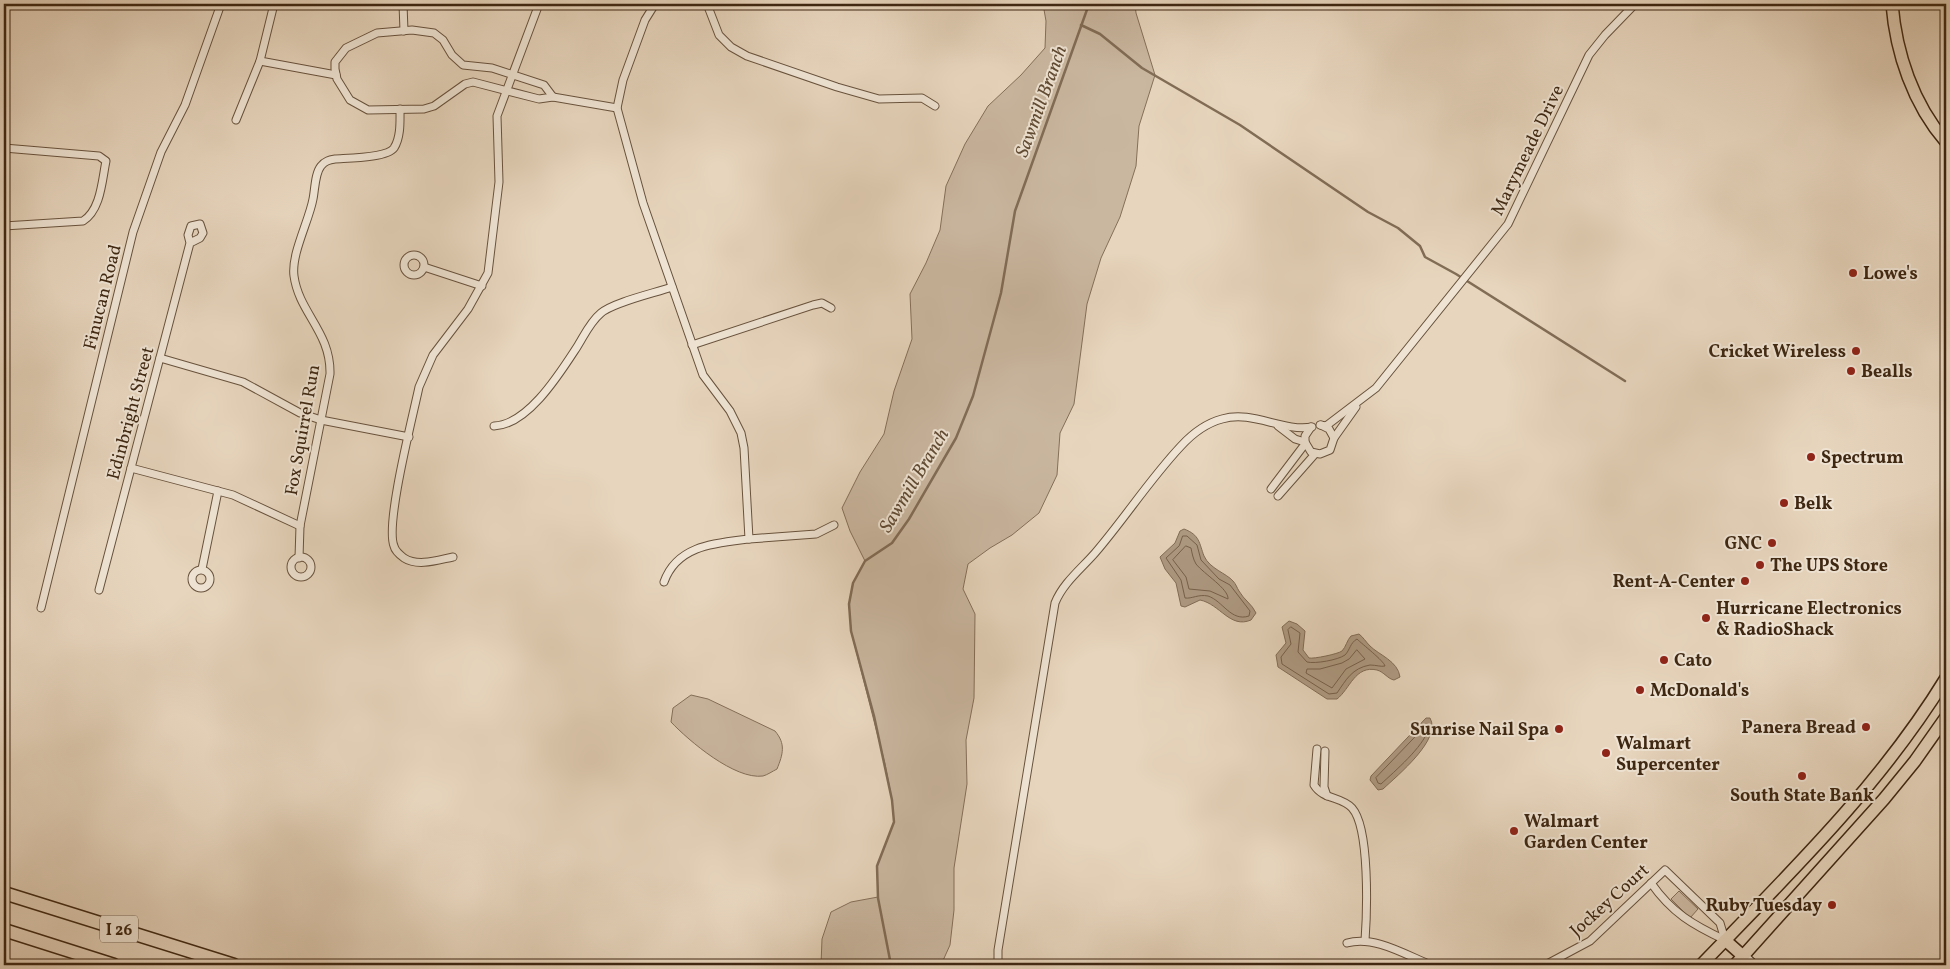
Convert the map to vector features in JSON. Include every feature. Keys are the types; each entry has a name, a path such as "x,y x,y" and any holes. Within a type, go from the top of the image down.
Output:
{"highway":[{"name":"I 26","path":"4,893 234,965"},
{"name":"I 26","path":"4,930 114,965"}],"main road":[{"path":"1892,4 1901,60 1915,95 1946,142"},
{"path":"1701,965 1822,839 1896,753 1922,718 1946,678"},
{"path":"1735,965 1879,805 1915,761 1946,717"},
{"path":"1725,940 1753,965"}],"street":[{"name":"Finucan Road","path":"42,608 133,232 161,152 185,105 221,4"},
{"path":"236,120 260,61 274,4"},
{"path":"403,4 404,31"},
{"path":"453,557 414,562 405,559 393,546 396,495 419,387 433,355 468,309 488,273 499,182 497,116 539,4"},
{"path":"655,4 646,20 623,80 617,108 643,203 692,345 707,383 730,411 740,433 744,448 749,539"},
{"path":"706,4 720,35 732,47 747,56 870,96 902,100 922,98 935,106"},
{"name":"Marymeade Drive","path":"1320,425 1326,426 1362,399 1390,371 1508,224 1590,55 1605,35 1635,4"},
{"path":"553,97 544,85 492,68 463,65 452,55 443,40 426,30 377,33 351,45 335,62 336,76 350,100 358,107 368,110 434,106 465,84 473,82 539,99 553,97 617,108"},
{"path":"260,61 336,76"},
{"name":"Fox Squirrel Run","path":"299,558 300,526 330,374 330,360 323,337 297,291 294,263 310,216 320,167 327,161 334,159 386,154 394,149 399,132 400,109"},
{"path":"4,148 99,156 106,161 96,206 89,217 83,221 4,226"},
{"name":"Edinbright Street","path":"99,590 190,243"},
{"path":"424,267 482,286"},
{"path":"494,426 512,422 532,406 569,359 599,314 610,308 672,287"},
{"path":"692,345 813,304 822,303 831,308"},
{"path":"160,358 243,382 300,413 321,420 409,437"},
{"name":"Marymeade Drive","path":"1334,438 1362,399"},
{"path":"998,965 1000,940 1052,623 1060,591 1095,553 1181,446 1196,433 1224,418 1253,418 1298,429 1320,425 1329,428 1334,438 1330,450 1315,454 1278,496"},
{"path":"1270,422 1295,439 1305,443 1315,454"},
{"path":"1272,489 1305,443 1307,431 1312,427"},
{"path":"131,468 233,495 300,526"},
{"path":"202,570 218,491"},
{"path":"664,582 669,568 691,552 712,544 816,534 834,525"},
{"path":"1317,748 1314,785 1327,797 1348,804 1360,823 1366,876 1365,941"},
{"path":"1325,751 1324,787 1327,797"},
{"name":"Jockey Court","path":"1545,965 1590,941 1665,870 1720,923 1725,940"},
{"path":"1651,883 1662,899 1684,919 1725,940"},
{"path":"1346,943 1365,941 1390,948 1431,965"}],"shaded area":[{"path":"1043,4 1135,4 1155,75 1139,126 1136,166 1120,217 1101,258 1087,304 1074,404 1060,433 1057,475 1039,513 1012,535 968,564 963,589 975,614 974,698 966,740 967,784 954,868 954,910 950,945 941,965 821,965 822,939 831,912 851,902 878,897 877,866 894,822 885,764 851,631 849,604 853,583 865,561 850,531 842,508 860,472 884,434 894,391 912,339 910,294 940,230 946,186 965,144 988,106 1021,75 1045,48 1046,21"},
{"path":"691,695 708,699 775,731 782,745 781,759 777,769 763,776 752,776 739,772 713,758 689,739 671,722 673,708"},
{"path":"1679,891 1698,909 1690,918 1671,899"}],"water":[{"path":"1184,529 1196,537 1204,556 1214,568 1235,583 1256,613 1251,620 1244,622 1231,619 1207,602 1200,600 1185,607 1181,606 1176,583 1165,569 1160,557 1175,543 1180,531"},
{"path":"1289,621 1297,624 1305,631 1303,650 1309,658 1340,652 1351,636 1359,634 1370,646 1396,667 1400,677 1394,680 1382,672 1369,669 1358,674 1337,699 1327,699 1278,667 1276,655 1286,643 1282,627"},
{"path":"1426,718 1430,718 1432,727 1430,736 1424,746 1398,775 1383,789 1378,790 1370,780 1371,776"}],"waterway":[{"name":"Sawmill Branch","path":"891,965 878,898 877,866 894,822 892,800 874,716 851,631 849,604 853,583 865,561 892,543 909,519 956,438 973,396 1001,293 1015,211 1089,4"},
{"path":"1081,25 1100,34 1142,68 1240,125 1368,212 1398,228 1420,246 1425,257 1456,274 1625,381"}],"place":[{"name":"Lowe's","path":"1853,273"},
{"name":"Cricket Wireless","path":"1856,351"},
{"name":"Bealls","path":"1851,371"},
{"name":"Spectrum","path":"1811,457"},
{"name":"Belk","path":"1784,503"},
{"name":"GNC","path":"1772,543"},
{"name":"The UPS Store","path":"1760,565"},
{"name":"Rent-A-Center","path":"1745,581"},
{"name":"Hurricane Electronics & RadioShack","path":"1706,618"},
{"name":"Cato","path":"1664,660"},
{"name":"McDonald's","path":"1640,690"},
{"name":"Panera Bread","path":"1866,727"},
{"name":"Sunrise Nail Spa","path":"1559,729"},
{"name":"Walmart Supercenter","path":"1606,753"},
{"name":"South State Bank","path":"1802,776"},
{"name":"Walmart Garden Center","path":"1514,831"},
{"name":"Ruby Tuesday","path":"1832,905"}]}
